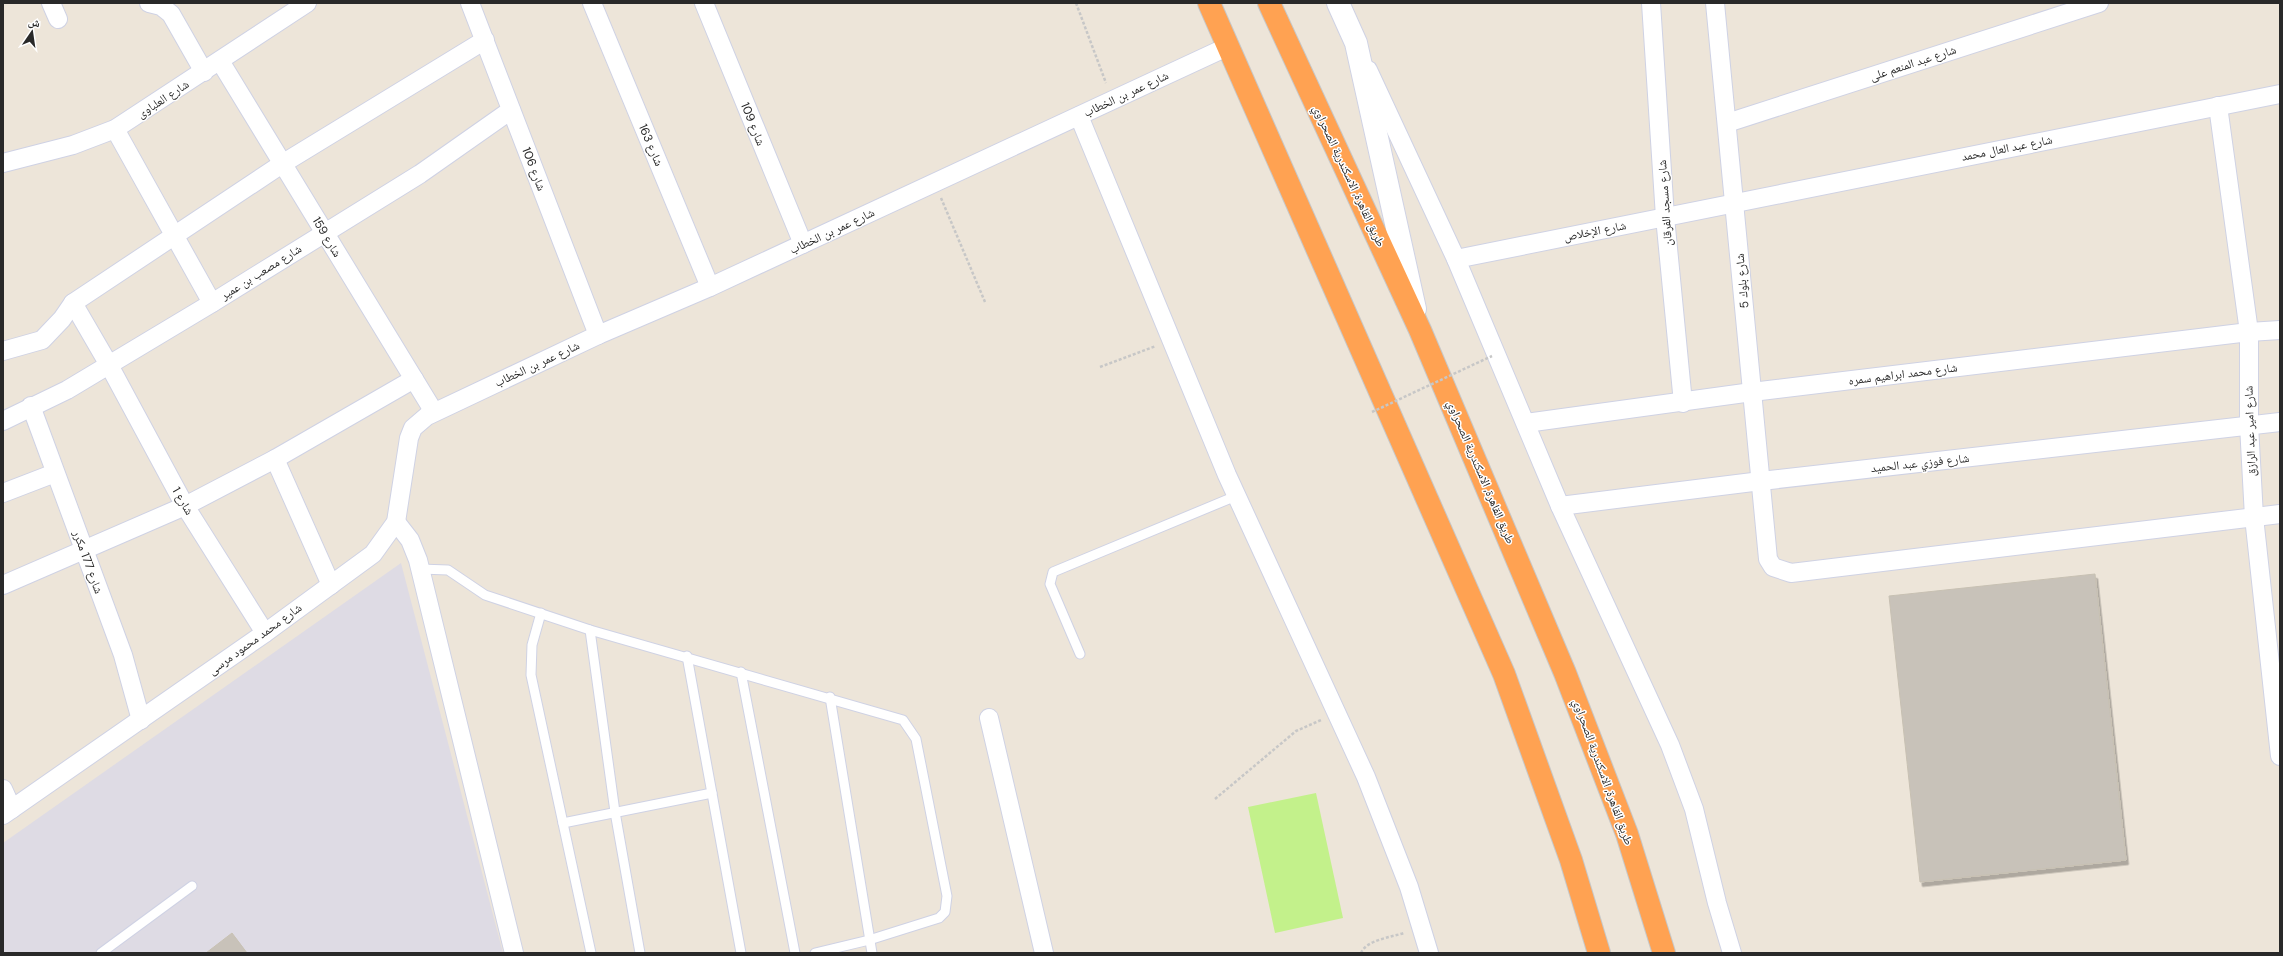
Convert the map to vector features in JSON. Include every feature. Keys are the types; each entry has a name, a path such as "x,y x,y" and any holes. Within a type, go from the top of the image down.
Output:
{"highway":[{"path":"1209,3 1504,674 1571,860 1599,953"},
{"name":"طريق القاهرة, الاسكندرية الصحراوي","path":"1269,3 1420,330 1598,753 1630,842 1664,953"}],"street":[{"path":"51,3 58,20"},
{"path":"150,3 161,6 171,14 204,72"},
{"name":"شارع 106","path":"470,3 598,335"},
{"name":"شارع 163","path":"592,3 710,287"},
{"name":"شارع 109","path":"704,3 802,244"},
{"path":"1338,3 1456,259 1560,506 1670,745 1694,809 1717,903 1732,953"},
{"name":"شارع مسجد الفرقان","path":"1651,3 1666,217 1683,403"},
{"name":"شارع عبد المنعم على","path":"1727,123 2099,3"},
{"name":"شارع بلوك 5","path":"1718,4 1734,203 1768,559 1773,567 1791,573 2254,517"},
{"name":"شارع العلباوى","path":"3,163 73,145 115,129 204,72 299,5"},
{"path":"3,351 42,340 62,320 72,303 282,164 485,40"},
{"path":"1356,43 1420,330"},
{"name":"شارع عمر بن الخطاب","path":"434,412 598,335 710,287 1229,46"},
{"name":"شارع 159","path":"220,61 434,412"},
{"name":"شارع عبد العال محمد","path":"1734,203 2280,94"},
{"name":"شارع امير عبد الرازق","path":"2218,106 2249,332 2249,426 2254,517 2280,756"},
{"name":"شارع مصعب بن عمير","path":"3,421 31,406 67,390 325,233 420,174 511,110"},
{"path":"1079,116 1236,496 1337,715 1391,840 1422,927 1429,953"},
{"path":"115,129 212,302"},
{"name":"شارع الإخلاص","path":"1456,259 1734,203"},
{"name":"شارع 1","path":"72,303 109,365 185,506 265,632"},
{"name":"شارع محمد ابراهيم سمره","path":"1526,424 1683,403 1752,392 2249,332 2280,330"},
{"path":"3,586 84,552 185,506 275,459 414,379"},
{"name":"شارع 177 مكرر","path":"31,406 123,655 141,720"},
{"name":"شارع محمد محمود مرسى","path":"7,812 141,720 373,554 396,522 409,438 413,428 434,412"},
{"name":"شارع فوزي عبد الحميد","path":"1560,506 1761,480 2280,422"},
{"path":"275,459 331,585"},
{"path":"3,492 55,473"},
{"path":"2254,517 2280,514"},
{"path":"396,522 410,540 420,569 514,953"},
{"path":"989,718 1044,953"},
{"path":"3,789 7,812"}],"lane":[{"path":"1080,654 1050,584 1050,575 1053,572 1236,496"},
{"path":"420,569 448,570 485,595 590,630 687,656 903,720 912,730 916,739 947,896 945,912 939,918 869,940 815,953"},
{"path":"541,613 532,645 532,675 591,953"},
{"path":"590,630 615,812 640,953"},
{"path":"687,656 741,953"},
{"path":"741,672 795,953"},
{"path":"830,698 872,953"},
{"path":"563,823 712,792"},
{"path":"101,953 192,886"}],"path":[{"path":"1076,3 1113,100"},
{"path":"935,183 985,302"},
{"path":"1100,367 1171,340"},
{"path":"1372,412 1492,356"},
{"path":"1215,799 1296,731 1306,725 1337,715"},
{"path":"1361,953 1363,949 1370,944 1422,927"}],"shaded area":[{"path":"401,563 503,953 3,953 3,843"}],"green space":[{"path":"1316,793 1343,918 1275,933 1248,807"}],"building":[{"path":"2095,574 2126,860 1920,882 1889,596"},
{"path":"232,933 247,953 206,953"}]}
